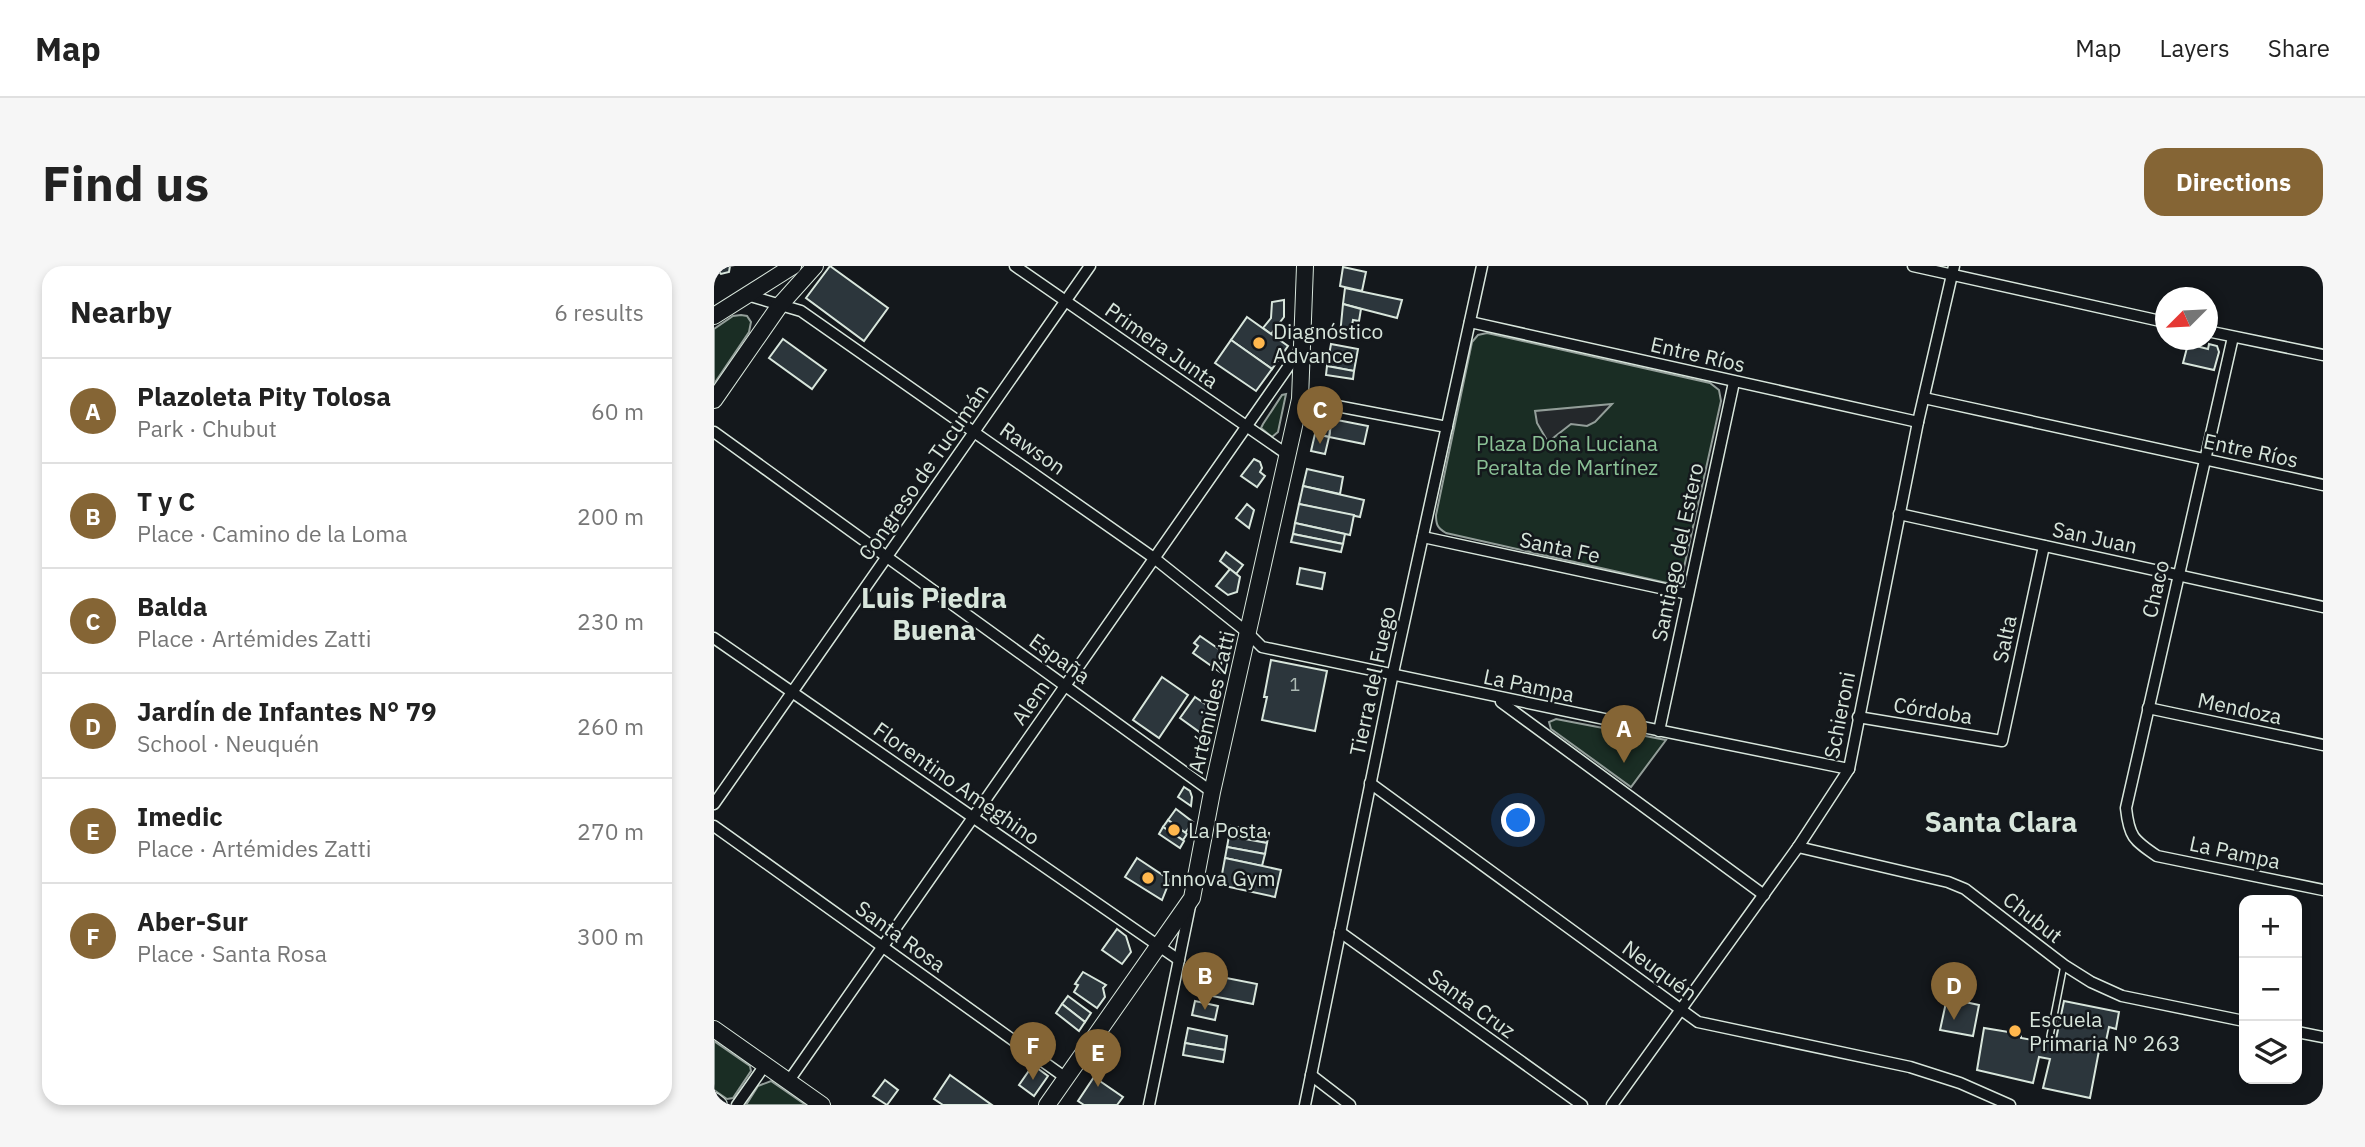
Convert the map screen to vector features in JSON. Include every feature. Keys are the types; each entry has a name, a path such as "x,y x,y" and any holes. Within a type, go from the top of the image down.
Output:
{"main road":[{"path":"714,316 793,266"},
{"path":"714,400 780,305 815,266"},
{"name":"Artémides Zatti","path":"1047,1105 1192,898 1212,792 1300,399 1303,345 1302,268"},
{"path":"714,1029 822,1105"},
{"path":"714,1101 719,1105"}],"street":[{"name":"Primera Junta","path":"1015,266 1287,455"},
{"name":"Congreso de Tucumán","path":"714,804 1090,266"},
{"name":"Tierra del Fuego","path":"1305,1105 1393,673 1482,266"},
{"path":"1913,266 1953,270 2155,320"},
{"name":"Schieroni","path":"1612,1105 1798,847 1849,769 1918,422 1953,270"},
{"name":"Rawson","path":"747,295 801,311 1154,558 1248,633"},
{"name":"Entre Ríos","path":"1470,322 1918,422"},
{"path":"2218,334 2323,355"},
{"name":"Chaco","path":"2142,846 2129,831 2126,808 2232,337"},
{"name":"Alem","path":"789,1082 1303,345"},
{"name":"Santiago del Estero","path":"1659,731 1734,382"},
{"name":"Entre Ríos","path":"1924,398 2323,485"},
{"path":"1300,399 1447,427"},
{"name":"España","path":"714,432 1212,792"},
{"name":"San Juan","path":"1899,514 2323,607"},
{"name":"Santa Fe","path":"1423,537 1688,594"},
{"name":"Salta","path":"2001,741 2044,546"},
{"name":"La Pampa","path":"1248,633 1262,647 1393,673 1496,698 1849,769"},
{"name":"Florentino Ameghino","path":"714,638 1179,960"},
{"path":"1496,698 1764,895"},
{"name":"Mendoza","path":"2148,708 2323,745"},
{"name":"Córdoba","path":"1858,717 2001,741"},
{"name":"Neuquén","path":"1370,783 1698,1022 1910,1067 1960,1083 2010,1105"},
{"name":"Santa Rosa","path":"714,826 1066,1078"},
{"name":"La Pampa","path":"2142,846 2157,856 2323,890"},
{"name":"Chubut","path":"1798,847 1948,882 1965,889 2064,965 2091,982 2122,996 2239,1020"},
{"path":"1149,1105 1192,898"},
{"name":"Santa Cruz","path":"1340,932 1582,1105"},
{"path":"2302,1033 2323,1037"},
{"path":"737,1105 765,1065"},
{"path":"1311,1075 1350,1105"}],"lane":[{"path":"2050,1036 2064,965"}],"green space":[{"path":"733,316 747,316 751,322 749,332 714,384 714,329"},
{"name":"Plaza Doña Luciana Peralta de Martínez","path":"1487,333 1710,383 1719,390 1721,401 1683,572 1677,581 1667,583 1446,533 1439,527 1436,515 1472,342 1478,335"},
{"path":"1286,394 1278,432 1272,437 1261,428 1282,395"},
{"path":"1556,719 1666,740 1631,787 1551,729 1549,722"},
{"path":"714,1041 750,1066 751,1071 733,1098 727,1099 714,1090"},
{"path":"771,1081 806,1105 746,1105 758,1086"}],"shaded area":[{"path":"1612,404 1595,422 1587,426 1571,424 1548,442 1537,423 1535,411"}],"building":[{"path":"714,266 730,266 729,272 721,274"},
{"path":"830,266 888,308 864,341 806,298"},
{"path":"1343,267 1366,272 1362,291 1340,286"},
{"path":"1345,288 1402,300 1397,318 1343,304"},
{"path":"1284,300 1284,317 1271,334 1263,328 1271,318 1272,302"},
{"path":"1343,304 1361,309 1359,321 1353,320 1350,337 1340,335"},
{"name":"Diagnóstico Advance","path":"1247,317 1288,346 1272,369 1231,340"},
{"path":"783,339 826,370 812,389 769,358"},
{"path":"1231,340 1272,369 1256,391 1215,363"},
{"path":"1331,344 1358,349 1354,371 1327,366"},
{"path":"2218,349 2219,352 2214,370 2183,363 2186,350"},
{"path":"1327,366 1354,371 1353,379 1326,375"},
{"path":"1320,416 1332,419 1330,429 1318,427"},
{"path":"1332,419 1368,426 1364,444 1329,437"},
{"path":"1318,427 1330,429 1329,437 1317,434"},
{"path":"1315,434 1329,437 1325,454 1311,451"},
{"path":"1254,459 1260,462 1260,472 1265,476 1257,487 1241,476"},
{"path":"1307,469 1343,477 1340,494 1303,486"},
{"path":"1303,486 1364,500 1360,517 1299,504"},
{"path":"1247,504 1254,510 1249,528 1236,518"},
{"path":"1299,504 1354,515 1350,535 1295,523"},
{"path":"1295,523 1345,534 1343,544 1293,534"},
{"path":"1293,534 1343,544 1341,552 1291,542"},
{"path":"1226,552 1243,565 1236,574 1220,561"},
{"path":"1300,568 1325,573 1322,589 1297,584"},
{"path":"1230,569 1240,577 1237,592 1228,595 1216,586"},
{"path":"1200,636 1223,652 1220,672 1193,653 1198,646 1194,643"},
{"path":"1271,660 1327,671 1315,731 1262,720"},
{"path":"1162,677 1188,695 1159,738 1133,720"},
{"path":"1195,697 1211,708 1205,736 1180,718"},
{"path":"1184,787 1190,791 1191,806 1178,797"},
{"path":"1176,809 1193,822 1185,833 1168,820"},
{"name":"La Posta","path":"1168,820 1187,834 1183,840 1163,827"},
{"path":"1231,826 1269,833 1267,843 1229,836"},
{"path":"1163,827 1184,841 1180,848 1159,834"},
{"path":"1229,836 1267,843 1265,854 1227,847"},
{"path":"1227,847 1265,854 1262,866 1225,858"},
{"name":"Innova Gym","path":"1137,858 1170,880 1162,900 1125,877"},
{"path":"1225,858 1281,870 1275,897 1220,885"},
{"path":"1117,929 1126,936 1131,952 1122,964 1102,950"},
{"path":"1083,972 1106,985 1103,988 1105,997 1097,1008 1074,992 1078,985 1075,984"},
{"path":"1201,973 1257,984 1253,1004 1197,993"},
{"path":"1068,996 1091,1013 1085,1022 1062,1004"},
{"path":"1947,998 1979,1005 1973,1036 1940,1030"},
{"path":"1195,1001 1218,1006 1215,1020 1192,1015"},
{"path":"2064,1001 2119,1012 2116,1029 2109,1027 2106,1041 2101,1040 2090,1098 2043,1088 2050,1059 2039,1057 2033,1083 1977,1070 1984,1028 2021,1034 2021,1038 2055,1044"},
{"path":"1062,1004 1085,1022 1079,1031 1056,1013"},
{"path":"1188,1028 1227,1036 1225,1050 1185,1043"},
{"path":"1185,1043 1225,1050 1223,1062 1183,1055"},
{"path":"1033,1065 1048,1076 1034,1096 1019,1085"},
{"path":"950,1075 992,1105 943,1105 934,1099"},
{"path":"1094,1077 1123,1097 1117,1105 1084,1105 1078,1101"},
{"path":"885,1080 898,1090 887,1105 873,1096"}],"place":[{"name":"Diagnóstico Advance","path":"1259,343"},
{"name":"Balda","path":"1320,444"},
{"name":"Plazoleta Pity Tolosa","path":"1624,763"},
{"name":"La Posta","path":"1174,830"},
{"name":"Innova Gym","path":"1148,878"},
{"name":"T y C","path":"1205,1010"},
{"name":"Jardín de Infantes N° 79","path":"1954,1020"},
{"name":"Escuela Primaria N° 263","path":"2015,1031"},
{"name":"Aber-Sur","path":"1033,1080"},
{"name":"Imedic","path":"1098,1087"}],"district":[{"name":"Luis Piedra Buena","path":"934,613"},
{"name":"Santa Clara","path":"2001,821"}]}
